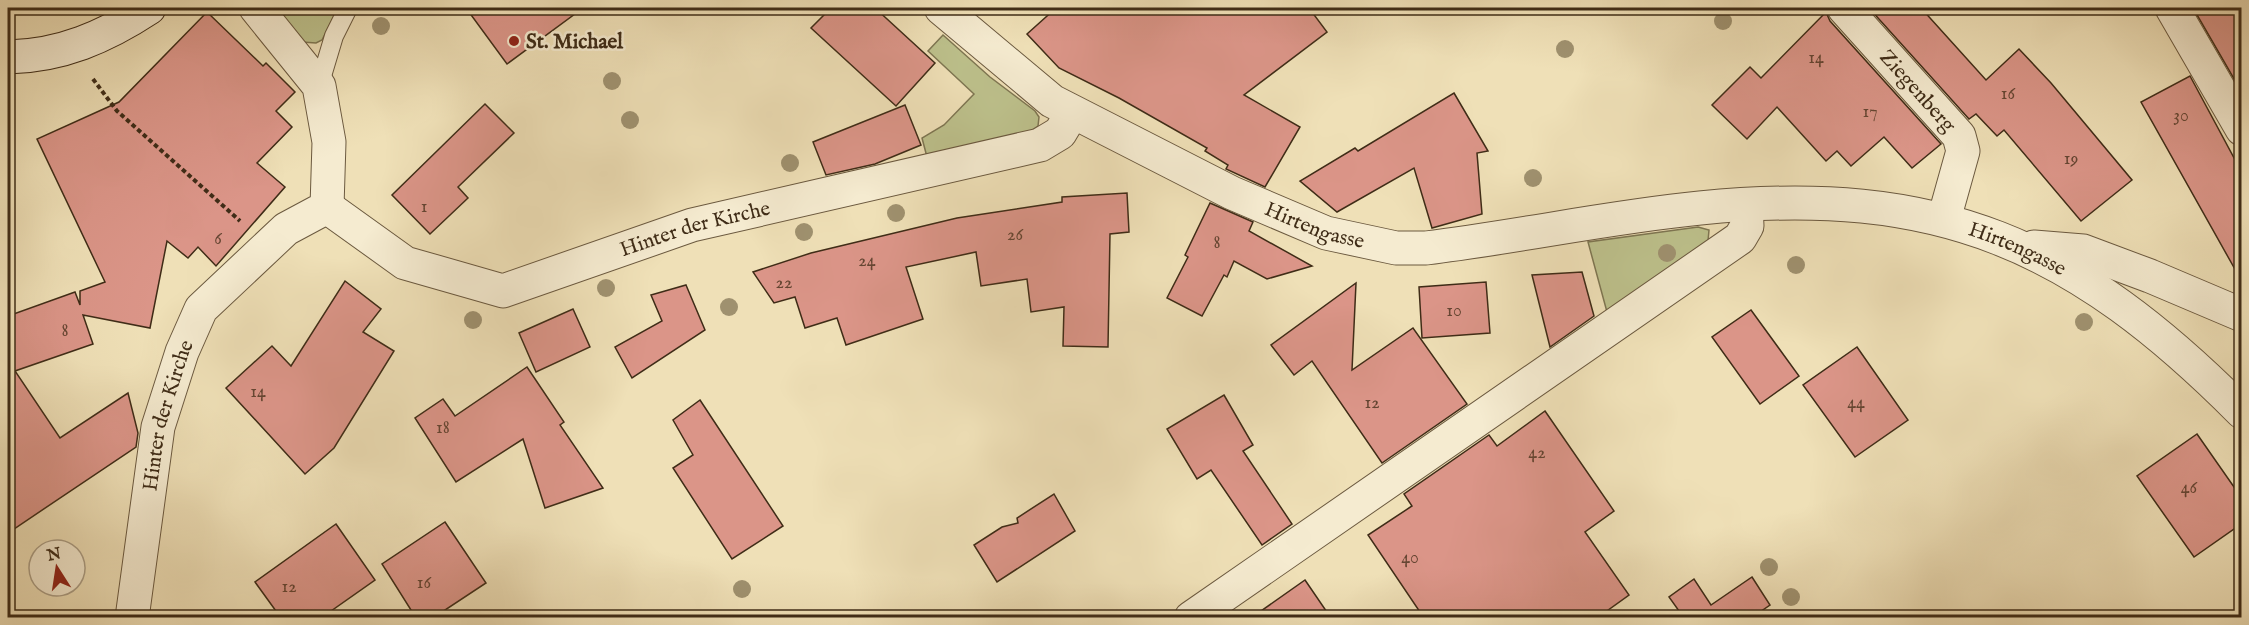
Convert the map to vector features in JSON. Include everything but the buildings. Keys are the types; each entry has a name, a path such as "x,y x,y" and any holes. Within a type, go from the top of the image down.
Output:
{"street":[{"path":"8,57 75,47 108,33 149,8"},
{"path":"256,8 319,86 329,142 327,207"},
{"name":"Ziegenberg","path":"1844,8 1959,136 1963,151 1944,219"},
{"path":"2172,8 2241,129"},
{"name":"Hirtengasse","path":"950,10 1043,95 1072,113 1274,212 1326,233 1396,248 1440,246 1672,211 1746,205 1867,206 1944,219 2023,247 2073,274 2135,314 2180,351 2241,412"},
{"name":"Hinter der Kirche","path":"132,618 158,427 182,352 201,309 286,229 327,207 405,263 503,291 692,225 1032,147 1057,136 1072,113"},
{"path":"1191,618 1740,238 1747,226 1746,205"},
{"path":"2023,247 2083,252 2150,276 2241,315"}],"lane":[{"path":"319,86 334,36 348,8"}],"path":[{"path":"75,47 93,79 117,111 268,246"}],"green space":[{"path":"275,8 338,8 322,40 316,43 302,42"},
{"path":"943,35 990,77 1035,111 1039,117 1038,126 1029,132 927,157 922,138 944,125 974,94 928,51"},
{"path":"1698,227 1709,230 1708,241 1607,312 1588,242"}],"place":[{"name":"St. Michael","path":"514,41"}]}
